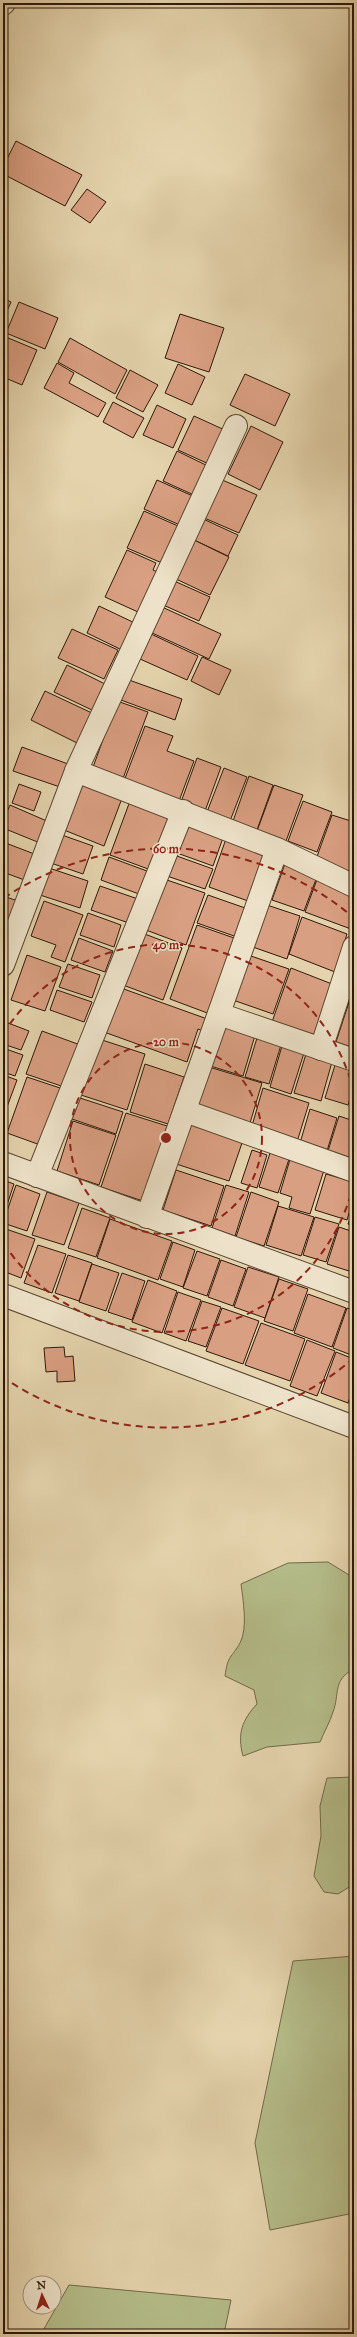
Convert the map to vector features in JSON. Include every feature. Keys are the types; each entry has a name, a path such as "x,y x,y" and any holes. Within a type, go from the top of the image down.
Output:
{"street":[{"path":"3,965 76,771 236,426"},
{"path":"76,771 183,811 277,849 354,886"},
{"path":"36,1176 183,811"},
{"path":"147,1217 277,849"},
{"path":"321,1049 354,947"},
{"path":"218,1014 354,1060"},
{"path":"185,1111 354,1171"},
{"path":"3,1163 354,1292"},
{"path":"3,1295 354,1427"}],"green space":[{"path":"328,1562 354,1578 354,1669 342,1678 338,1688 333,1712 320,1742 267,1747 243,1756 241,1748 242,1728 244,1722 257,1704 254,1690 225,1676 229,1660 240,1643 244,1630 244,1606 241,1584 288,1563"},
{"path":"354,1777 354,1884 338,1894 324,1892 314,1876 321,1836 320,1806 327,1778"},
{"path":"354,1956 354,2213 270,2230 255,2143 293,1961"},
{"path":"69,2285 231,2300 224,2334 41,2334 52,2315 62,2315 62,2297"}],"building":[{"path":"16,141 82,175 65,206 3,174 3,167"},
{"path":"87,189 106,202 90,223 71,210"},
{"path":"3,298 11,302 3,320"},
{"path":"19,302 58,318 45,349 6,333"},
{"path":"180,314 224,328 209,372 165,358"},
{"path":"6,337 37,350 22,385 3,377 3,345"},
{"path":"70,338 127,370 115,394 58,362"},
{"path":"57,363 74,373 69,383 106,403 98,417 44,388"},
{"path":"178,364 205,377 192,405 165,393"},
{"path":"130,370 158,385 143,412 116,398"},
{"path":"245,374 290,394 275,426 230,405"},
{"path":"113,402 144,418 133,438 103,422"},
{"path":"157,405 186,419 173,448 143,435"},
{"path":"194,416 227,431 211,465 178,450"},
{"path":"251,426 283,442 260,490 228,474"},
{"path":"177,451 210,467 196,496 163,481"},
{"path":"220,479 257,495 239,533 202,517"},
{"path":"157,480 195,497 182,526 144,509"},
{"path":"144,511 178,526 162,563 127,548"},
{"path":"201,518 238,535 228,556 192,539"},
{"path":"192,539 229,557 210,595 174,578"},
{"path":"127,550 156,563 153,570 162,574 138,612 105,597"},
{"path":"172,580 210,597 199,621 161,604"},
{"path":"99,606 139,625 126,652 87,633"},
{"path":"162,607 221,634 209,659 150,632"},
{"path":"72,629 118,650 104,679 58,658"},
{"path":"151,634 198,656 187,680 140,659"},
{"path":"202,657 231,670 219,695 191,681"},
{"path":"67,665 105,684 92,710 54,692"},
{"path":"129,680 182,699 175,720 121,700"},
{"path":"45,691 94,714 79,744 31,720"},
{"path":"117,701 148,712 122,781 92,770"},
{"path":"145,726 173,736 167,751 194,761 179,801 124,781"},
{"path":"22,747 68,764 60,787 13,771"},
{"path":"197,758 221,767 205,811 181,802"},
{"path":"224,768 247,777 230,821 207,812"},
{"path":"249,776 273,785 257,830 233,821"},
{"path":"84,778 124,793 104,846 64,830"},
{"path":"19,784 41,792 34,811 12,803"},
{"path":"274,785 303,795 286,841 257,831"},
{"path":"130,801 171,816 151,870 110,855"},
{"path":"303,801 332,812 317,852 288,841"},
{"path":"10,805 49,822 40,843 3,828 3,821"},
{"path":"332,815 354,822 354,876 315,862"},
{"path":"188,822 224,835 213,866 177,853"},
{"path":"59,834 93,846 83,874 48,862"},
{"path":"227,836 267,850 248,901 209,887"},
{"path":"3,842 37,855 27,881 3,872"},
{"path":"174,855 213,869 205,889 167,876"},
{"path":"109,857 147,871 139,894 101,880"},
{"path":"286,861 318,874 304,911 272,900"},
{"path":"49,868 88,881 80,908 40,895"},
{"path":"319,874 354,895 354,921 351,929 305,912"},
{"path":"164,879 205,893 186,945 146,930"},
{"path":"100,886 138,899 129,923 91,910"},
{"path":"208,895 248,909 237,937 197,923"},
{"path":"3,896 21,902 12,923 3,920"},
{"path":"44,901 83,915 65,962 51,957 56,945 31,936"},
{"path":"264,904 300,916 287,959 250,946"},
{"path":"88,913 121,925 114,947 80,935"},
{"path":"302,917 347,934 335,972 289,954"},
{"path":"197,925 237,939 210,1014 170,999"},
{"path":"142,933 182,948 163,1000 123,985"},
{"path":"79,938 113,951 105,972 71,960"},
{"path":"245,954 289,969 273,1014 230,999"},
{"path":"27,955 61,967 45,1011 11,1000"},
{"path":"68,964 100,975 92,998 59,987"},
{"path":"291,968 332,984 316,1037 272,1022"},
{"path":"354,987 354,1052 335,1045"},
{"path":"121,988 210,1020 206,1032 198,1029 187,1062 104,1032"},
{"path":"57,990 92,1002 84,1022 50,1010"},
{"path":"3,1021 29,1031 21,1050 3,1044"},
{"path":"220,1022 256,1032 243,1076 207,1065"},
{"path":"42,1031 83,1046 67,1088 26,1074"},
{"path":"257,1038 281,1045 269,1084 245,1077"},
{"path":"99,1039 145,1054 127,1110 81,1095"},
{"path":"282,1046 304,1053 291,1094 270,1087"},
{"path":"3,1048 23,1055 15,1076 3,1072"},
{"path":"306,1054 332,1062 321,1101 294,1093"},
{"path":"145,1064 184,1077 168,1124 130,1112"},
{"path":"335,1065 354,1072 354,1085 348,1105 325,1098"},
{"path":"209,1067 262,1083 250,1123 197,1107"},
{"path":"3,1075 17,1080 4,1115 3,1115"},
{"path":"27,1077 63,1089 43,1146 7,1133"},
{"path":"263,1088 309,1103 297,1142 251,1129"},
{"path":"354,1091 354,1108 349,1107"},
{"path":"80,1098 123,1112 116,1134 72,1119"},
{"path":"310,1109 337,1118 327,1151 300,1143"},
{"path":"126,1113 167,1126 143,1201 101,1187"},
{"path":"339,1116 354,1121 354,1162 327,1154"},
{"path":"73,1121 116,1135 99,1185 57,1171"},
{"path":"184,1121 243,1140 229,1181 170,1162"},
{"path":"252,1150 267,1155 257,1188 241,1183"},
{"path":"271,1150 290,1156 278,1193 259,1187"},
{"path":"291,1156 325,1167 310,1214 289,1208 292,1197 280,1193"},
{"path":"176,1170 224,1186 211,1226 163,1210"},
{"path":"326,1174 354,1182 354,1197 347,1220 315,1210"},
{"path":"3,1180 14,1184 3,1217"},
{"path":"16,1185 40,1194 27,1231 3,1223"},
{"path":"226,1185 249,1192 235,1236 212,1228"},
{"path":"47,1192 79,1203 64,1245 32,1235"},
{"path":"251,1192 279,1202 264,1246 236,1237"},
{"path":"278,1206 314,1217 301,1256 266,1245"},
{"path":"82,1208 110,1218 96,1257 68,1248"},
{"path":"354,1208 354,1227 348,1224"},
{"path":"315,1217 339,1224 326,1262 303,1255"},
{"path":"110,1219 172,1241 158,1280 97,1258"},
{"path":"339,1227 354,1232 354,1256 349,1271 327,1264"},
{"path":"3,1228 35,1239 21,1278 3,1271"},
{"path":"173,1242 195,1250 183,1287 160,1279"},
{"path":"38,1245 66,1254 52,1293 24,1283"},
{"path":"197,1251 220,1259 207,1296 183,1288"},
{"path":"68,1255 92,1263 79,1301 55,1293"},
{"path":"354,1259 354,1275 349,1274"},
{"path":"221,1260 246,1269 233,1306 208,1297"},
{"path":"92,1264 119,1273 106,1311 79,1302"},
{"path":"248,1267 279,1277 265,1318 234,1307"},
{"path":"122,1273 145,1281 132,1320 108,1312"},
{"path":"279,1279 308,1289 293,1331 264,1321"},
{"path":"148,1280 177,1291 162,1333 132,1322"},
{"path":"178,1292 201,1300 186,1341 164,1333"},
{"path":"308,1294 346,1308 332,1347 294,1333"},
{"path":"202,1301 221,1307 206,1347 188,1341"},
{"path":"222,1308 259,1321 243,1364 206,1351"},
{"path":"347,1308 354,1311 354,1356 333,1348"},
{"path":"261,1323 305,1339 290,1381 245,1365"},
{"path":"307,1340 335,1351 317,1396 290,1386"},
{"path":"64,1347 65,1357 73,1356 75,1381 57,1382 57,1371 46,1372 44,1348"},
{"path":"336,1352 354,1359 354,1386 348,1403 321,1393"},
{"path":"354,1392 354,1406 349,1404"}]}
